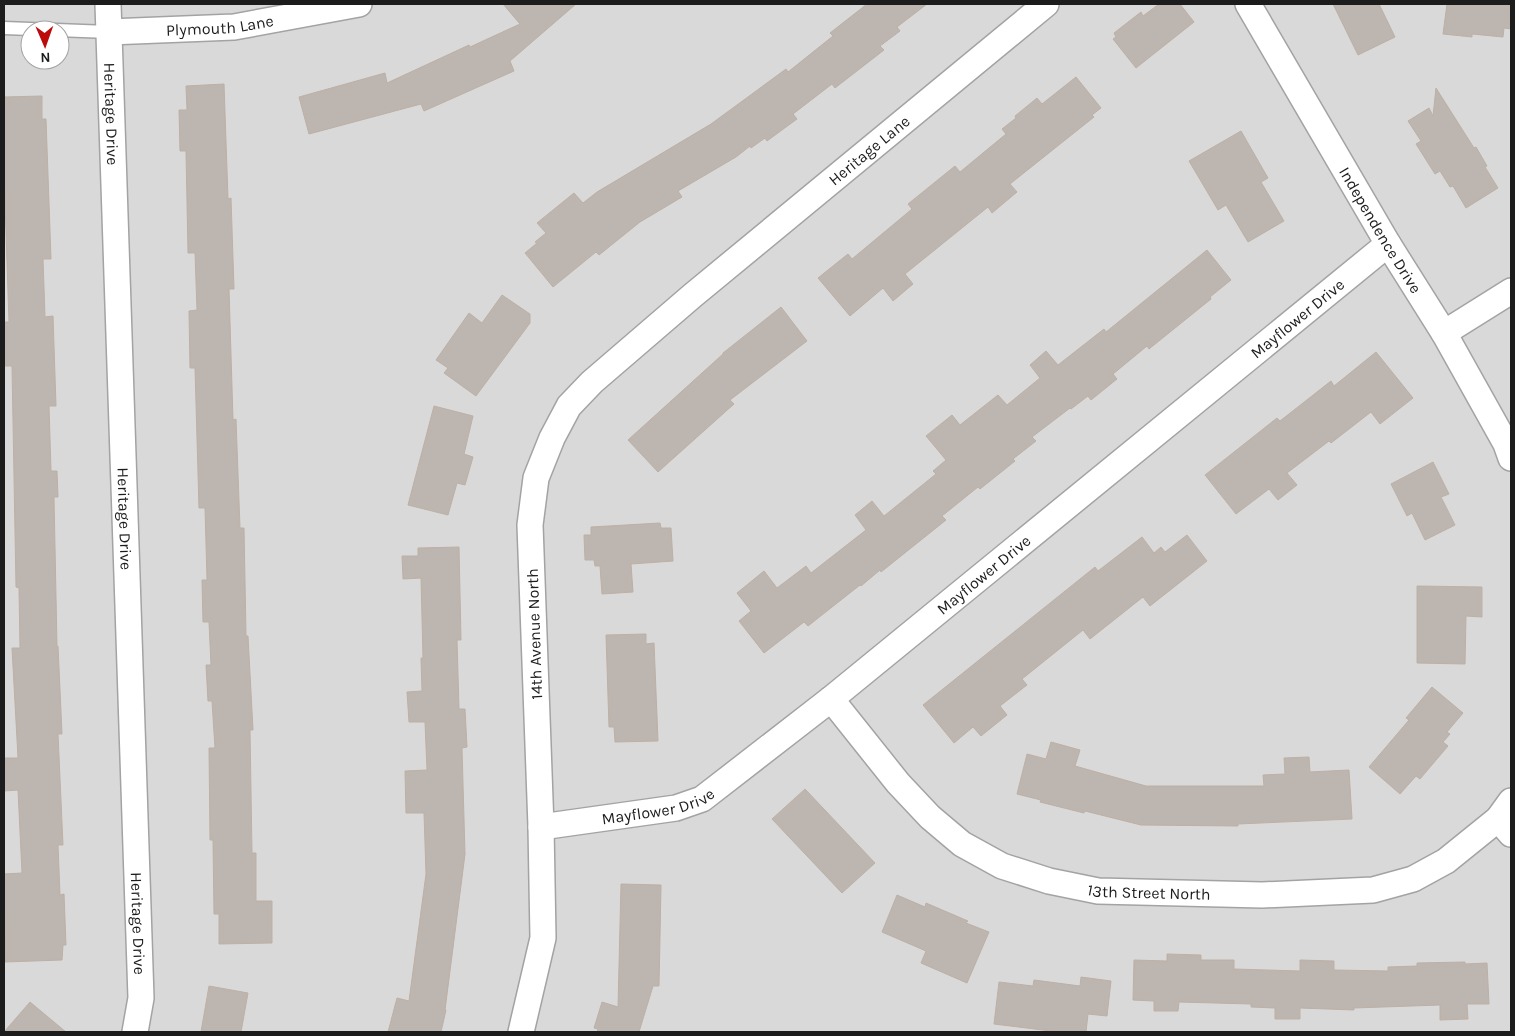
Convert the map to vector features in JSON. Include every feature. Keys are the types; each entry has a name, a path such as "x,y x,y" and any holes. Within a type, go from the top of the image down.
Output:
{"street":[{"name":"Heritage Drive","path":"108,4 141,988 141,998 134,1032"},
{"name":"Plymouth Lane","path":"109,32 234,27 359,4"},
{"name":"Heritage Lane","path":"692,296 1046,4"},
{"name":"Independence Drive","path":"1248,4 1388,244 1444,333 1506,444 1511,458"},
{"name":"Mayflower Drive","path":"541,827 676,808 702,799 832,699 1388,244"},
{"path":"1444,333 1511,291"},
{"name":"14th Avenue North","path":"520,1032 543,938 530,525 536,478 552,438 569,406 592,382 692,296"},
{"name":"13th Street North","path":"832,699 898,784 930,817 962,844 1002,866 1049,881 1098,891 1262,895 1373,890 1413,878 1446,861 1507,818"}],"lane":[{"path":"4,28 109,32"}],"shaded area":[{"path":"4,4 1511,4 1511,1032 4,1032"}],"building":[{"path":"503,4 576,4 510,61 514,71 424,111 421,104 309,134 299,97 385,73 387,83 520,24"},
{"path":"867,4 927,4 897,27 900,31 880,46 884,50 835,88 832,84 793,114 797,119 767,141 765,138 751,148 750,146 736,157 678,191 682,197 640,222 599,255 596,252 553,287 525,253 546,233 537,223 574,193 583,203 597,192 711,124 786,69 788,72 833,36 830,33"},
{"path":"1159,4 1180,4 1194,22 1136,68 1113,39 1116,37 1114,33 1141,12 1143,16"},
{"path":"1333,4 1379,4 1395,37 1358,55"},
{"path":"1447,4 1511,4 1511,29 1504,28 1503,37 1472,34 1472,37 1443,34"},
{"path":"1076,77 1101,108 1092,115 1094,117 1010,184 1017,192 992,213 988,207 905,274 913,284 893,301 883,288 850,316 818,278 848,254 852,259 912,209 908,204 955,166 960,172 1006,134 1002,129 1037,98 1042,104"},
{"path":"224,84 228,199 231,198 234,289 229,289 233,420 236,419 240,528 244,528 246,636 248,636 253,730 250,730 252,853 256,853 256,901 272,901 272,943 219,944 219,914 214,914 213,840 210,840 209,748 215,748 212,701 208,701 206,665 211,665 209,622 203,622 202,580 207,580 205,508 199,508 195,368 190,368 189,311 197,310 195,253 188,253 186,151 180,151 179,110 187,110 186,86"},
{"path":"1436,88 1474,148 1476,147 1487,166 1485,167 1498,188 1466,208 1453,186 1450,187 1440,171 1435,174 1416,144 1421,141 1408,121 1429,108 1433,116"},
{"path":"42,96 42,119 46,119 51,259 43,259 45,317 53,316 56,406 49,406 51,471 57,471 58,497 54,497 57,646 62,734 58,734 63,845 58,845 60,895 64,894 66,945 63,945 62,960 5,962 4,874 22,873 18,790 4,791 4,758 18,758 12,648 20,648 19,588 16,587 12,366 4,366 4,322 9,322 4,173 4,97"},
{"path":"1241,131 1268,178 1261,182 1284,221 1248,242 1226,205 1218,210 1189,161"},
{"path":"1207,250 1231,280 1210,297 1211,299 1149,349 1147,346 1113,374 1117,379 1091,400 1088,396 1032,437 1036,441 1013,459 1015,461 942,516 946,520 881,572 880,570 808,626 804,622 764,653 739,621 751,611 737,593 764,571 777,588 806,566 811,573 866,530 855,515 872,501 884,516 936,474 933,471 946,460 926,436 952,415 960,425 998,395 1007,405 1040,378 1030,365 1046,351 1058,365 1104,329 1106,332"},
{"path":"502,295 530,314 530,323 476,396 444,373 448,368 436,360 469,313 482,323"},
{"path":"781,307 807,341 730,400 734,404 658,472 628,440 723,353"},
{"path":"1376,352 1413,398 1380,424 1371,412 1331,443 1329,441 1287,473 1297,485 1278,500 1269,489 1236,514 1205,475 1277,418 1280,421 1331,381 1334,386"},
{"path":"434,406 473,416 464,454 473,457 465,485 457,483 448,515 408,505"},
{"path":"1433,462 1449,494 1441,497 1455,525 1425,540 1412,513 1407,516 1391,484"},
{"path":"660,523 661,528 671,528 673,561 631,564 633,592 602,594 600,566 595,566 594,560 585,560 584,535 591,535 591,527"},
{"path":"1187,535 1207,561 1150,606 1143,597 1090,639 1083,630 1022,679 1027,685 1000,706 1007,715 981,736 973,727 954,743 923,705 1095,567 1098,571 1142,537 1154,553 1161,547 1165,552"},
{"path":"459,547 461,640 457,640 459,709 465,709 467,747 462,748 465,854 446,1010 441,1032 388,1032 397,998 409,1001 426,874 424,813 406,813 405,771 427,770 425,722 409,722 407,692 422,691 421,578 403,579 402,556 418,556 418,548"},
{"path":"1417,586 1482,587 1482,617 1466,616 1465,664 1417,663"},
{"path":"646,634 646,644 654,643 658,741 615,742 614,727 609,727 606,635"},
{"path":"1432,687 1463,713 1447,732 1450,734 1443,742 1448,746 1420,779 1416,776 1400,794 1369,767 1409,720 1406,718"},
{"path":"1051,742 1080,750 1075,766 1146,786 1264,786 1263,775 1285,774 1284,758 1309,757 1310,772 1349,770 1352,819 1238,824 1238,826 1141,825 1040,802 1041,800 1017,794 1027,754 1046,759"},
{"path":"805,789 875,863 842,893 772,819"},
{"path":"621,884 661,885 659,986 653,986 639,1032 597,1032 598,1029 594,1028 602,1002 618,1007"},
{"path":"897,895 925,907 926,903 989,932 967,983 921,963 926,951 882,932"},
{"path":"1167,954 1201,955 1201,960 1234,960 1234,969 1300,971 1300,960 1334,961 1334,970 1388,971 1388,967 1417,966 1417,963 1487,963 1489,1004 1467,1004 1468,1019 1440,1020 1440,1005 1354,1008 1354,1010 1300,1008 1300,1019 1275,1019 1275,1008 1251,1007 1251,1004 1179,1002 1178,1011 1154,1011 1154,1001 1133,1000 1134,960 1167,961"},
{"path":"1081,977 1111,981 1107,1016 1088,1014 1086,1032 1059,1032 994,1024 999,982 1033,986 1034,980 1080,986"},
{"path":"209,986 248,993 241,1032 201,1032"},
{"path":"30,1002 66,1032 4,1032"}]}
